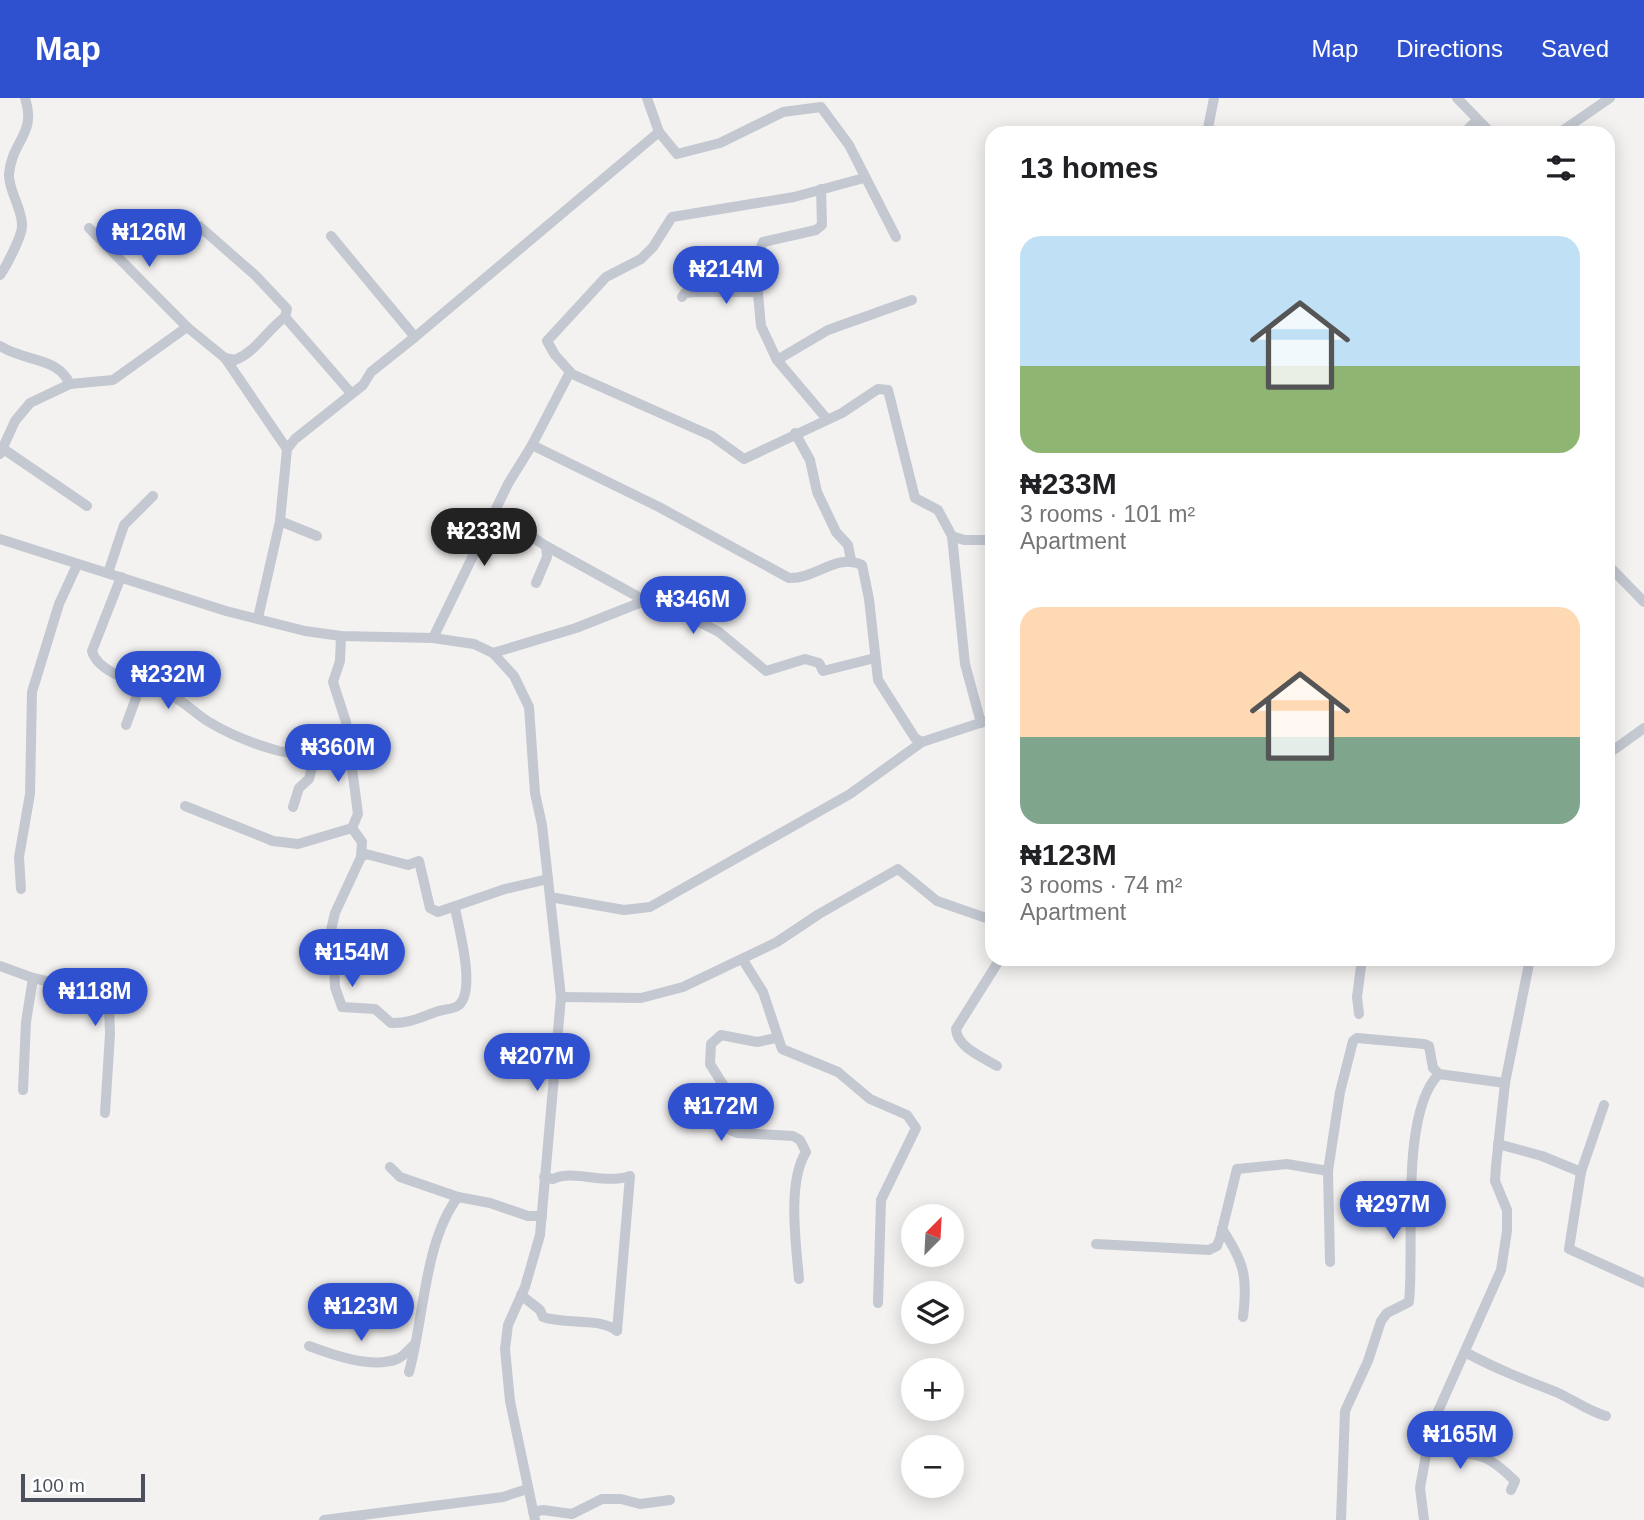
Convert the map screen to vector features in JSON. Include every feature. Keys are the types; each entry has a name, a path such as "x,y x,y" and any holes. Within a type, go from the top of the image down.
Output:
{"street":[{"path":"0,275 22,225 9,178 11,158 29,124 31,114 25,98"},
{"path":"647,98 659,132 677,154 720,143 783,112 821,107 849,145 895,237"},
{"path":"1208,126 1214,98"},
{"path":"1457,98 1482,126"},
{"path":"1569,126 1610,98"},
{"path":"1471,126 1479,124"},
{"path":"258,618 280,521 287,449 295,439 363,385 371,372 659,132"},
{"path":"864,178 794,197 672,217 642,259 606,277 549,335 550,347 569,372 712,436 744,458 826,418 842,413 878,389 888,390 915,498 938,510 952,536 965,664 981,723"},
{"path":"821,189 822,225 816,230 762,242 755,262 761,326 777,360 826,418"},
{"path":"199,226 256,276 287,309 285,317 240,358 225,358"},
{"path":"89,228 187,327 225,358 287,449"},
{"path":"331,236 415,337"},
{"path":"682,297 685,293 694,292 758,292"},
{"path":"777,360 828,330 912,300"},
{"path":"285,317 351,393"},
{"path":"87,506 1,451 15,421 30,403 70,384 113,380 187,327"},
{"path":"0,345 12,354 52,364 64,372 70,384"},
{"path":"433,638 494,512 569,372"},
{"path":"795,433 810,460 817,492 836,532 848,545 851,560"},
{"path":"532,445 659,507 789,578 810,575 840,561 851,560 862,565 878,680 915,738 922,742"},
{"path":"108,573 124,525 153,496"},
{"path":"494,512 546,546 644,600"},
{"path":"280,521 317,536"},
{"path":"952,536 964,540 985,540"},
{"path":"0,540 305,631 341,636 433,638 474,645 493,653 514,676 529,707 535,793 561,997 542,1216 537,1246 508,1325 505,1349 510,1401 534,1516 543,1510 572,1514 602,1500 621,1499 640,1504 670,1500"},
{"path":"536,583 547,557 546,546"},
{"path":"21,889 19,857 30,794 32,692 59,604 77,565"},
{"path":"1615,572 1644,602"},
{"path":"121,578 92,651 103,666 135,683 172,696 210,722 279,751 315,755 348,745"},
{"path":"493,653 576,628 652,598 719,632 766,671 805,659 819,663 823,671 875,658"},
{"path":"185,806 273,841 298,845 352,828 358,814 346,722 333,682 340,661 341,636"},
{"path":"126,725 136,698 135,683"},
{"path":"550,897 624,910 650,906 850,794 922,742 985,722"},
{"path":"1615,749 1644,728"},
{"path":"292,807 299,788 309,779 315,755"},
{"path":"352,828 362,842 361,857 335,913 327,947 334,964 335,986 342,1007 375,1009 391,1023 402,1024 441,1009 456,1008 463,1001 467,988 455,908"},
{"path":"361,857 366,854 408,865 419,861 430,908 438,912 505,889 548,879"},
{"path":"561,997 641,998 684,987 743,960 898,869 937,901 985,917"},
{"path":"743,960 773,1016 776,1038 782,1049 838,1072 870,1098 907,1115 916,1128 881,1200 878,1303"},
{"path":"0,966 33,978 91,991 109,1005 105,1113"},
{"path":"996,966 956,1029 956,1037 997,1066"},
{"path":"1359,1014 1357,998 1361,966"},
{"path":"1424,1520 1420,1488 1431,1427 1501,1270 1507,1210 1494,1181 1505,1083 1529,966"},
{"path":"23,1090 26,1022 33,978"},
{"path":"776,1038 757,1042 721,1035 711,1044 710,1064 727,1091 726,1128 737,1133 793,1136 800,1140 806,1152 799,1164 796,1207 799,1279"},
{"path":"1330,1262 1328,1171 1340,1092 1353,1041 1357,1038 1424,1044 1429,1046 1433,1068 1439,1074 1505,1083"},
{"path":"1341,1520 1345,1411 1368,1362 1381,1321 1387,1313 1409,1302 1408,1252 1416,1129 1430,1082 1439,1074"},
{"path":"1604,1105 1581,1172 1569,1249 1644,1283"},
{"path":"1498,1144 1542,1156 1581,1172"},
{"path":"1096,1244 1209,1250 1217,1246 1237,1169 1287,1164 1328,1171"},
{"path":"390,1167 400,1177 458,1197 490,1203 528,1216 542,1216"},
{"path":"521,1295 540,1310 543,1317 560,1323 606,1323 617,1331 631,1176 615,1181 562,1175 553,1179 544,1177"},
{"path":"409,1372 424,1285 447,1211 458,1197"},
{"path":"1222,1229 1238,1253 1247,1277 1243,1317"},
{"path":"309,1346 334,1355 378,1361 397,1359 414,1345"},
{"path":"1465,1352 1488,1365 1560,1394 1587,1410 1606,1416"},
{"path":"1428,1445 1452,1454 1481,1456 1515,1481 1511,1490"},
{"path":"324,1520 503,1497 527,1489"}]}
